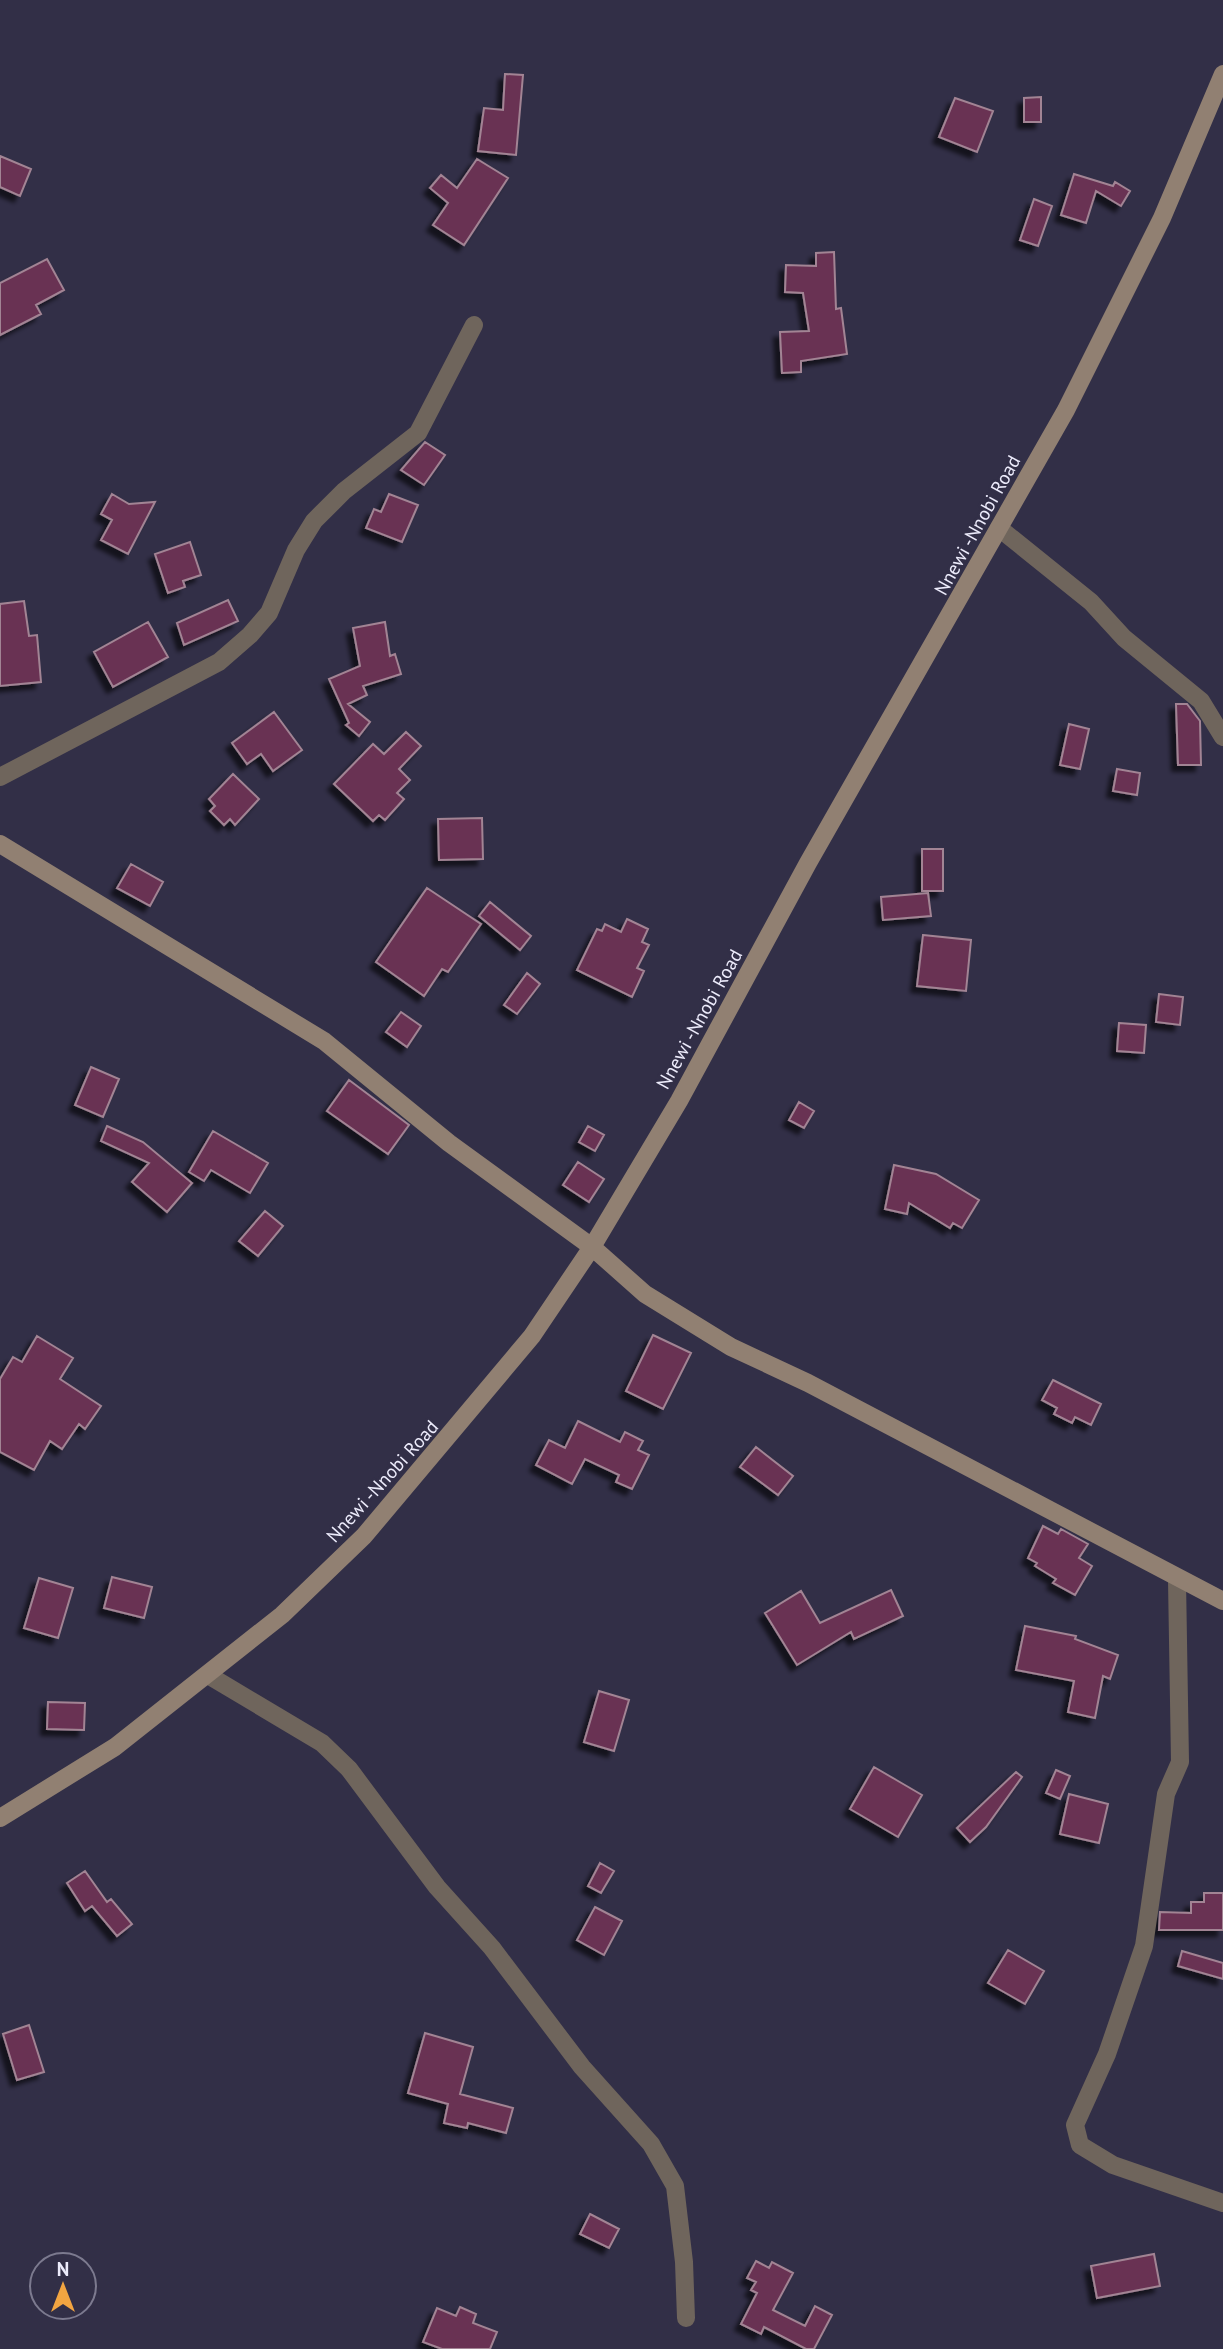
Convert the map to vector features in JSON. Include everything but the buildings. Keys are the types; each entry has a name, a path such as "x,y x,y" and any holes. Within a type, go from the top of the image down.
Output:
{"main road":[{"name":"Nnewi -Nnobi Road","path":"0,1818 115,1746 282,1615 364,1536 532,1336 592,1247 679,1101 808,863 1066,410 1162,218 1223,74"},
{"path":"0,844 324,1041 449,1143 592,1247 645,1294 731,1347 864,1412 1177,1580 1223,1601"}],"street":[{"path":"0,777 219,662 250,635 269,613 296,550 314,521 344,491 418,433 474,325"},
{"path":"999,528 1091,602 1124,638 1201,701 1223,737"},
{"path":"1177,1580 1180,1762 1166,1794 1144,1946 1107,2054 1075,2125 1080,2145 1113,2165 1223,2203"},
{"path":"208,1675 322,1743 349,1769 437,1887 492,1948 582,2067 651,2144 675,2186 684,2262 686,2318"}]}
